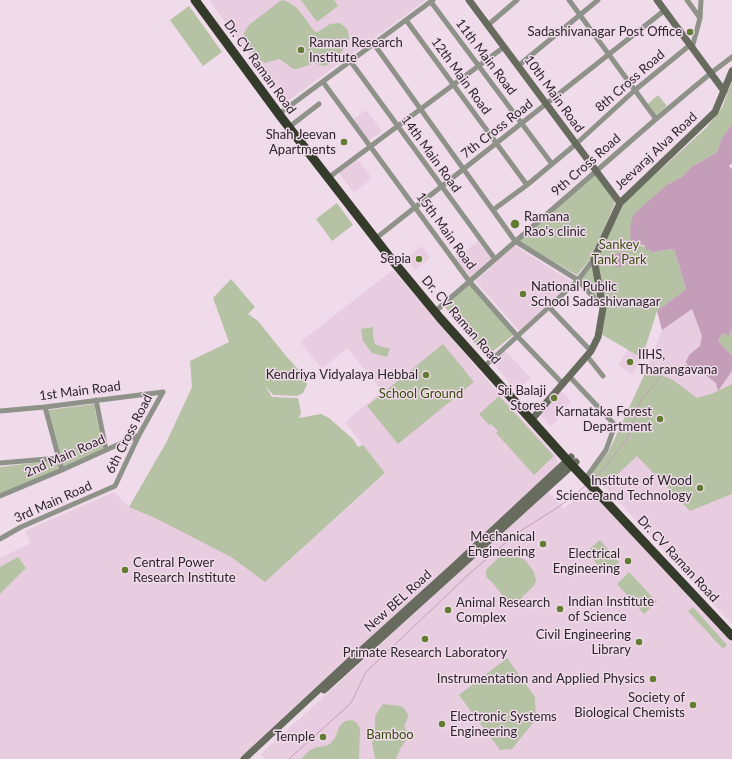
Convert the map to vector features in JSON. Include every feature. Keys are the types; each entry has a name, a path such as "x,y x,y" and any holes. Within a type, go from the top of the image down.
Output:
{"highway":[{"name":"Dr. CV Raman Road","path":"195,0 281,117 405,275 479,363 732,630"},
{"name":"Dr. CV Raman Road","path":"203,0 283,111 380,235 486,365 535,415 572,461"},
{"name":"Dr. CV Raman Road","path":"590,480 732,636"}],"main road":[{"name":"10th Main Road","path":"469,0 596,172 620,202"},
{"path":"657,0 724,91"},
{"name":"Jeevaraj Alva Road","path":"594,259 620,202 715,112 732,71"},
{"path":"535,415 570,377 589,353 598,337 603,308 594,259"},
{"name":"New BEL Road","path":"250,759 572,461"},
{"name":"New BEL Road","path":"244,759 572,461"}],"street":[{"path":"488,25 517,0"},
{"path":"569,0 656,119"},
{"path":"518,66 598,0"},
{"path":"687,0 700,18"},
{"path":"691,46 700,18 701,0"},
{"path":"283,111 432,1"},
{"name":"11th Main Road","path":"432,1 552,164"},
{"name":"7th Cross Road","path":"380,235 609,56 665,10"},
{"name":"12th Main Road","path":"406,20 527,185"},
{"path":"374,44 515,241 578,280 603,308"},
{"name":"8th Cross Road","path":"493,210 527,185 576,144 635,90 691,46"},
{"path":"332,175 420,108 504,47"},
{"name":"9th Cross Road","path":"439,308 656,119 732,57"},
{"name":"14th Main Road","path":"351,62 495,259"},
{"name":"15th Main Road","path":"323,82 469,281 518,337 563,384"},
{"path":"293,124 320,104"},
{"path":"486,365 578,280 594,259"},
{"path":"549,307 589,353 602,376"},
{"path":"570,377 615,425 606,450 590,480"},
{"name":"1st Main Road","path":"0,411 45,407 163,392"},
{"name":"6th Cross Road","path":"115,486 139,435 163,392"},
{"path":"96,400 106,450"},
{"path":"45,407 62,470"},
{"name":"2nd Main Road","path":"0,496 139,435"},
{"path":"0,463 58,458"},
{"name":"3rd Main Road","path":"0,539 21,528 115,486"}],"shaded area":[{"name":"Raman Research Institute","path":"209,0 426,0 285,103"},
{"path":"366,110 382,131 368,141 352,120"},
{"path":"732,124 732,163 729,166 732,169 732,328 729,336 723,333 718,341 732,355 732,371 718,391 716,383 699,370 690,369 686,362 689,355 700,346 702,336 692,309 662,330 657,311 686,289 674,249 651,253 650,249 646,250 645,246 631,241 630,234 631,222 634,214 668,184 682,177 690,168 717,152 722,138"},
{"path":"357,159 372,178 354,193 339,173"},
{"path":"478,241 493,260 470,278 455,259"},
{"name":"National Public School Sadashivanagar","path":"514,245 572,282 519,331 476,281"},
{"path":"422,246 430,258 415,270 406,259"},
{"path":"626,251 629,261 622,263 623,266 617,268 611,256"},
{"name":"Central Power Research Institute","path":"393,270 489,382 557,457 557,466 239,759 0,759 0,558 31,543 25,531 114,492 129,507 157,519 232,557 265,582 385,474 345,422 382,391 347,348 322,369 300,342"},
{"path":"692,309 702,336 732,355 732,624 592,473 609,451 647,369 662,330"},
{"name":"IIHS, Tharangavana","path":"628,349 642,358 633,374 618,366"},
{"path":"504,350 531,378 517,390 491,362"},
{"path":"557,386 571,402 551,427 534,408"},
{"name":"Indian Institute of Science","path":"588,488 732,643 732,759 265,759 261,754 548,491 564,509"}],"green space":[{"path":"283,0 297,8 314,31 318,32 330,24 340,23 347,29 349,35 348,43 337,58 323,66 314,63 298,69 293,69 280,59 264,63 253,53 244,33 249,25"},
{"path":"301,0 334,0 338,6 317,22"},
{"path":"189,6 222,52 203,66 170,20"},
{"name":"Sankey Tank Park","path":"732,80 732,124 722,138 717,152 690,168 682,177 668,184 637,244 650,249 651,253 674,249 686,289 657,311 642,358 601,334 597,260 624,203 706,128 722,108"},
{"path":"658,95 667,106 656,115 648,104"},
{"path":"595,174 615,203 592,257 577,275 518,241"},
{"path":"337,203 353,225 332,241 316,219"},
{"path":"594,259 603,308 578,280"},
{"path":"231,279 255,307 248,314 258,321 306,378 307,385 303,393 297,396 273,395 265,385 272,397 298,398 301,412 299,418 321,414 329,418 353,439 358,447 363,445 385,473 265,582 231,557 157,519 129,507 166,443 192,387 190,361 229,342 213,298"},
{"path":"470,284 513,335 486,357 444,306"},
{"path":"373,327 375,344 390,348 387,357 372,353 363,341 361,329"},
{"path":"732,328 732,355 718,341 723,333 729,336"},
{"name":"School Ground","path":"443,344 474,382 398,444 367,406"},
{"path":"647,369 673,380 697,398 714,393 732,384 732,494 690,511 637,456 604,487 592,473 609,451"},
{"path":"499,396 554,456 534,475 496,433 498,431 491,424 489,425 479,414"},
{"path":"94,404 103,449 64,467 48,410"},
{"path":"56,460 60,470 0,494 0,467"},
{"path":"600,540 619,562 606,574 586,552"},
{"path":"510,551 526,561 534,572 536,581 534,586 523,596 520,602 516,604 505,599 492,582 486,577 486,570 502,554"},
{"path":"18,557 26,568 0,594 0,567"},
{"path":"629,572 657,602 644,614 617,584"},
{"path":"693,607 727,645 723,649 688,611"},
{"path":"507,658 535,697 536,719 512,749 500,750 459,695"},
{"name":"Bamboo","path":"383,704 400,706 405,709 408,715 404,726 409,734 396,759 375,759 372,743 375,728 375,716"},
{"path":"352,720 356,722 360,728 359,759 301,759 310,750 317,747 326,746 331,743 336,736 339,727 345,721"}],"waterway":[{"path":"592,480 604,469 628,437 640,402 664,372 688,365"},
{"path":"289,759 351,703 366,672 469,574 517,533 554,510 586,485"}],"place":[{"name":"Sadashivanagar Post Office","path":"690,32"},
{"name":"Raman Research Institute","path":"301,50"},
{"name":"Shah Jeevan Apartments","path":"344,142"},
{"name":"Ramana Rao's clinic","path":"515,224"},
{"name":"Sepia","path":"419,259"},
{"name":"National Public School Sadashivanagar","path":"523,294"},
{"name":"IIHS, Tharangavana","path":"630,362"},
{"name":"Kendriya Vidyalaya Hebbal","path":"426,375"},
{"name":"Sri Balaji Stores","path":"554,398"},
{"name":"Karnataka Forest Department","path":"660,419"},
{"name":"Institute of Wood Science and Technology","path":"700,488"},
{"name":"Mechanical Engineering","path":"543,544"},
{"name":"Electrical Engineering","path":"628,561"},
{"name":"Central Power Research Institute","path":"125,570"},
{"name":"Indian Institute of Science","path":"560,609"},
{"name":"Animal Research Complex","path":"448,610"},
{"name":"Primate Research Laboratory","path":"425,639"},
{"name":"Civil Engineering Library","path":"639,642"},
{"name":"Instrumentation and Applied Physics","path":"653,679"},
{"name":"Society of Biological Chemists","path":"693,705"},
{"name":"Electronic Systems Engineering","path":"442,724"},
{"name":"Temple","path":"323,737"}]}
